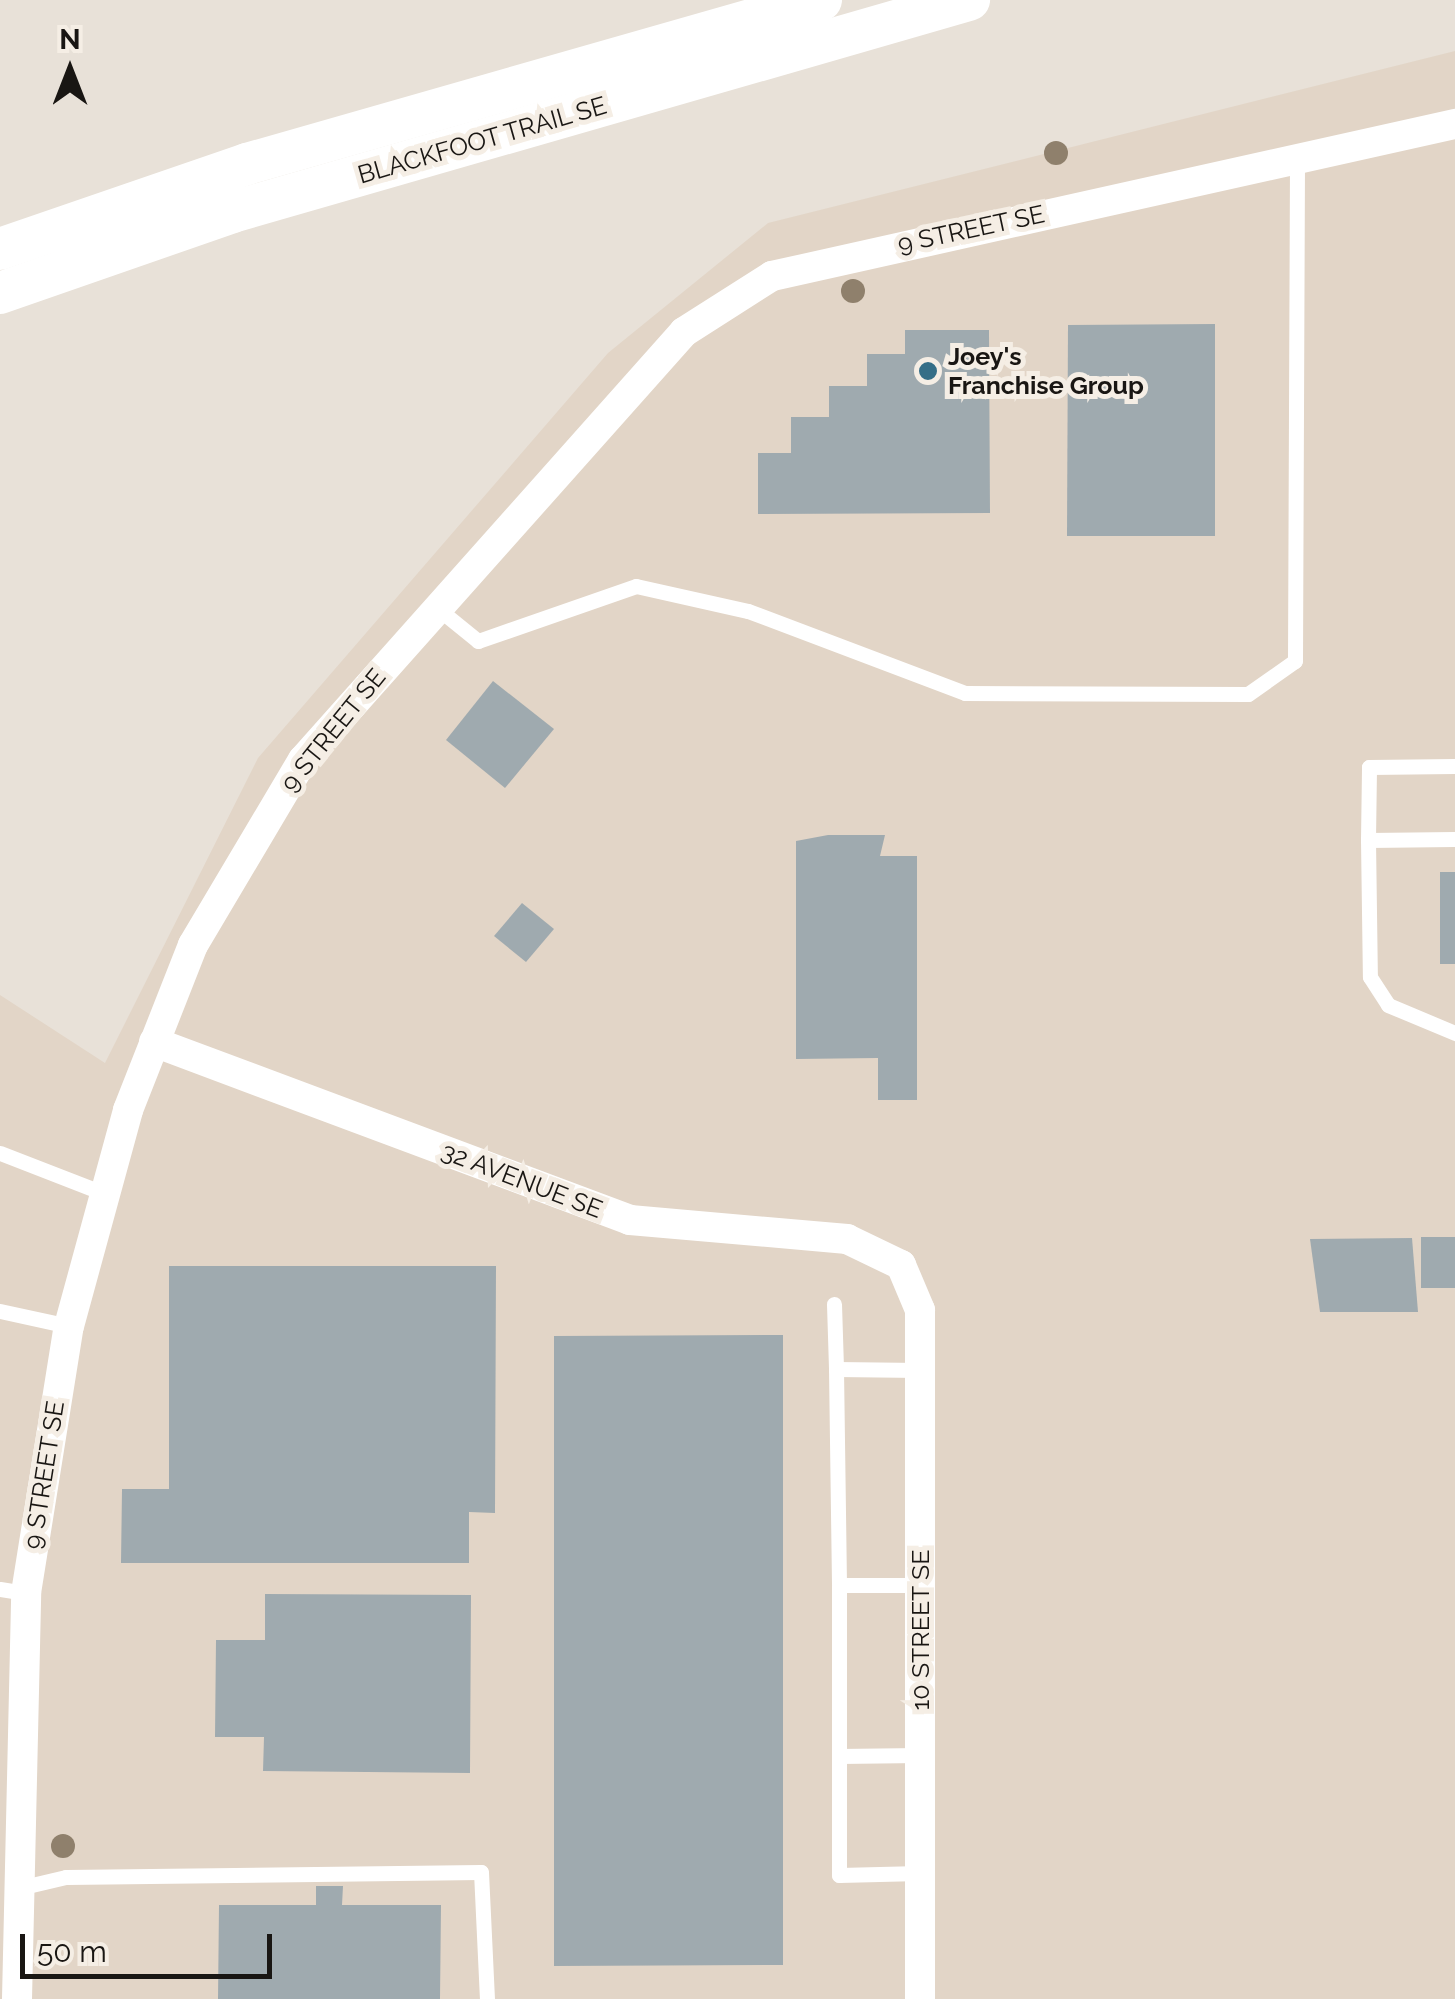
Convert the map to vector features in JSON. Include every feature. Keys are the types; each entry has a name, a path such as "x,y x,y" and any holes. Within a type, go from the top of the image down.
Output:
{"main road":[{"name":"BLACKFOOT TRAIL SE","path":"0,249 247,164 821,0"},
{"name":"BLACKFOOT TRAIL SE","path":"0,293 232,212 969,0"}],"street":[{"name":"9 STREET SE","path":"11,1985 18,1888 9,1855 13,1591 69,1326 102,1194 154,1042 264,816 436,607 684,332 772,276 1455,124"},
{"name":"32 AVENUE SE","path":"154,1042 630,1220 847,1240 901,1265"},
{"name":"10 STREET SE","path":"901,1265 920,1310 920,1999"}],"lane":[{"path":"436,607 478,640 636,586 748,611 965,693 1248,694 1295,661 1297,158"},
{"path":"1455,766 1369,767 1368,840 1370,977 1388,1005 1455,1033"},
{"path":"1368,840 1455,840"},
{"path":"0,1153 102,1194"},
{"path":"834,1304 839,1585 838,1875 920,1873"},
{"path":"0,1311 69,1326"},
{"path":"836,1369 920,1370"},
{"path":"839,1585 920,1585"},
{"path":"839,1756 920,1755"},
{"path":"18,1888 66,1877 481,1872 487,1999"}],"shaded area":[{"path":"1455,51 1455,1999 0,1999 0,995 105,1063 258,758 608,353 768,223"}],"building":[{"path":"1215,324 1215,536 1067,536 1068,325"},
{"path":"905,330 989,330 990,513 758,514 758,453 791,453 791,417 829,417 829,386 867,386 867,354 905,354"},
{"path":"493,681 554,729 505,788 446,740"},
{"path":"828,835 885,835 880,856 917,856 917,1100 878,1100 878,1058 796,1059 796,841"},
{"path":"1440,872 1455,872 1455,964 1440,964"},
{"path":"522,903 554,929 526,962 494,936"},
{"path":"1421,1237 1455,1237 1455,1288 1421,1288"},
{"path":"1412,1238 1418,1312 1320,1312 1310,1239"},
{"path":"169,1266 496,1266 495,1513 469,1512 469,1563 121,1563 122,1489 169,1489"},
{"path":"783,1335 783,1965 554,1966 554,1336"},
{"path":"265,1594 471,1595 470,1773 263,1771 264,1737 215,1737 216,1640 265,1640"},
{"path":"316,1886 343,1886 342,1905 441,1905 440,1999 218,1999 219,1905 316,1905"}],"place":[{"name":"Joey's Franchise Group","path":"928,371"}]}
